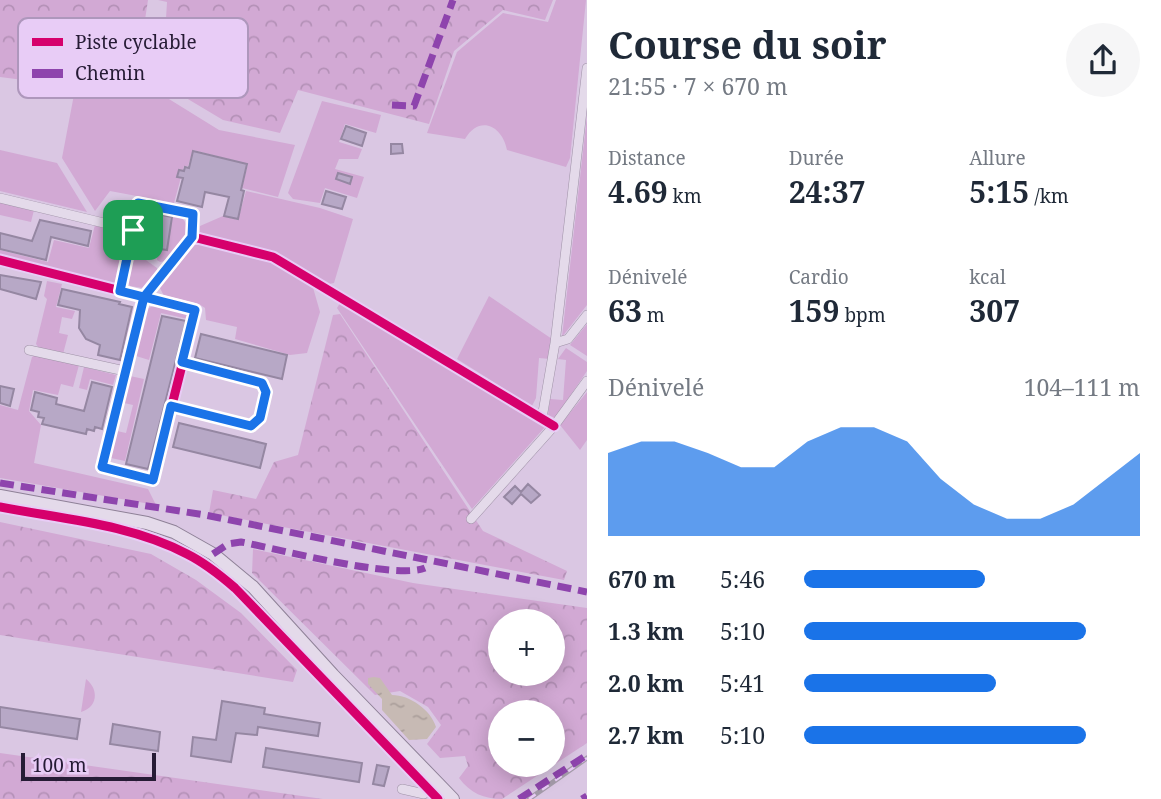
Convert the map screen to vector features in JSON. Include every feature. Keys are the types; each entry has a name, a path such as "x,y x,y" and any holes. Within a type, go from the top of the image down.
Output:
{"street":[{"path":"542,418 555,343 587,68"},
{"path":"0,198 133,230"},
{"path":"0,260 120,291 144,297 195,310 153,480 102,467 144,297 192,237 193,214 138,203 120,291"},
{"path":"192,237 273,257 554,426"},
{"path":"555,343 568,340 587,314"},
{"path":"29,350 125,371"},
{"path":"171,406 251,426 260,418 266,392 262,383 182,362"},
{"path":"471,519 554,426 587,380"},
{"path":"0,496 146,523 174,532 213,554 253,587 453,799"},
{"path":"402,789 425,797 437,784"}],"green space":[{"path":"0,0 148,0 145,18 18,18 18,79 0,77"},
{"path":"158,0 553,0 545,20 503,10 454,51 429,124 298,90 280,133 223,120 186,98 248,98 248,18 166,18 167,2"},
{"path":"556,0 586,0 570,158 566,167 507,150 500,134 489,126 477,127 465,139 427,133 457,52 503,13 548,22"},
{"path":"73,98 167,98 219,130 295,145 278,197 242,188 248,164 193,150 188,166 184,166 174,203 110,191 95,211 62,158"},
{"path":"322,101 381,115 376,133 345,124 339,142 362,149 358,159 339,159 335,169 364,177 357,198 325,188 320,203 293,199 288,193"},
{"path":"587,116 587,305 562,337"},
{"path":"0,150 57,163 87,212 0,191"},
{"path":"246,191 320,208 353,219 334,283 329,284 269,251 207,237 200,232 200,226 223,216 238,220"},
{"path":"0,202 34,210 31,222 0,215"},
{"path":"172,213 186,223 187,229 182,242 167,261 160,262 157,260 158,248 167,249"},
{"path":"95,225 128,233 116,286 0,257 0,250 48,262 54,240 89,248"},
{"path":"196,242 271,261 312,284 320,312 307,353 290,355 235,339 237,327 206,320 205,308 199,304 164,296 159,286 190,243"},
{"path":"136,253 157,268 157,272 143,288 130,286 127,281 132,256"},
{"path":"47,281 62,284 56,307 75,311 72,319 62,317 59,333 68,335 63,354 39,348 36,344 47,299 44,296"},
{"path":"489,296 552,339 550,359 539,358 536,398 532,406 457,359"},
{"path":"340,303 545,427 472,509 337,308"},
{"path":"156,305 189,314 188,319 161,313 149,360 136,356 146,309"},
{"path":"340,314 483,531 567,571 564,580 209,513 213,490 256,499 274,462 298,455 333,315"},
{"path":"587,324 587,356 570,345"},
{"path":"566,348 587,362 587,371 555,418 548,415 550,399 563,400 566,360 558,359"},
{"path":"36,355 79,365 73,387 61,384 58,395 33,390 29,411 41,425 34,463 148,489 156,505 0,478 0,405 18,410 32,357"},
{"path":"84,367 116,375 113,385 90,379 87,390 79,388"},
{"path":"130,376 144,379 125,461 111,458 117,431 126,433 133,405 124,403"},
{"path":"587,392 587,440 580,450 560,425"},
{"path":"0,522 151,554 196,580 241,613 297,670 293,682 0,635"},
{"path":"253,549 413,583 587,608 587,743 565,757 565,700 488,700 488,777 535,777 502,799 478,794 459,778 468,766 465,756 440,758 427,744 441,725 428,707 400,691 375,695 252,573"},
{"path":"86,679 93,688 95,697 91,706 81,712"},
{"path":"0,753 323,799 0,799"}],"water":[{"path":"368,678 380,678 392,695 406,698 425,709 436,727 427,739 409,740 382,710 382,699 368,684"}],"building":[{"path":"346,126 366,133 362,146 341,139"},
{"path":"391,144 402,144 403,153 391,154"},
{"path":"193,151 247,164 238,219 224,216 229,197 205,192 202,207 177,201 183,178 177,177 179,170 189,168"},
{"path":"338,173 352,177 350,184 336,179"},
{"path":"326,191 346,197 342,209 322,204"},
{"path":"152,213 172,217 167,250 147,247"},
{"path":"40,220 91,231 88,246 51,237 46,260 0,249 0,233 32,241"},
{"path":"0,275 41,282 36,299 0,289"},
{"path":"62,289 132,307 120,360 98,355 100,345 86,339 79,328 80,310 58,305"},
{"path":"162,316 186,321 148,469 126,464"},
{"path":"201,334 287,355 282,379 195,358"},
{"path":"92,382 112,387 102,429 87,429 86,434 42,424 44,418 38,417 39,412 31,410 35,392 57,398 56,404 84,411"},
{"path":"0,386 14,389 10,406 0,403"},
{"path":"179,423 266,444 260,468 173,447"},
{"path":"528,484 540,495 531,503 521,494 512,504 504,497 515,486 521,492"},
{"path":"222,701 265,708 264,714 320,723 318,736 258,727 257,735 236,733 231,762 191,756 193,737 216,740"},
{"path":"0,707 80,719 77,739 0,727"},
{"path":"113,724 160,732 158,751 110,744"},
{"path":"266,748 362,763 359,782 263,767"},
{"path":"377,765 389,767 384,786 373,784"}],"railway":[{"path":"529,799 587,758"}],"marked path":[{"path":"392,105 414,106 453,0"},
{"path":"0,483 205,515 587,592"},
{"path":"213,554 228,544 241,542 364,567 410,571 425,568"},
{"path":"519,799 587,755"},
{"path":"582,799 587,796"}],"cycle path":[{"path":"0,260 49,273 73,279 98,285 122,291 147,297 196,310 153,480 102,467 143,297 193,237 273,257 554,426"},
{"path":"0,507 119,529 165,544 206,565 235,588 438,799"}],"route":[{"path":"133,230 120,291 144,297 102,467 153,480 171,406 251,426 260,418 266,392 262,383 182,362 195,310 144,297 192,237 193,214 138,203 133,230"}]}
